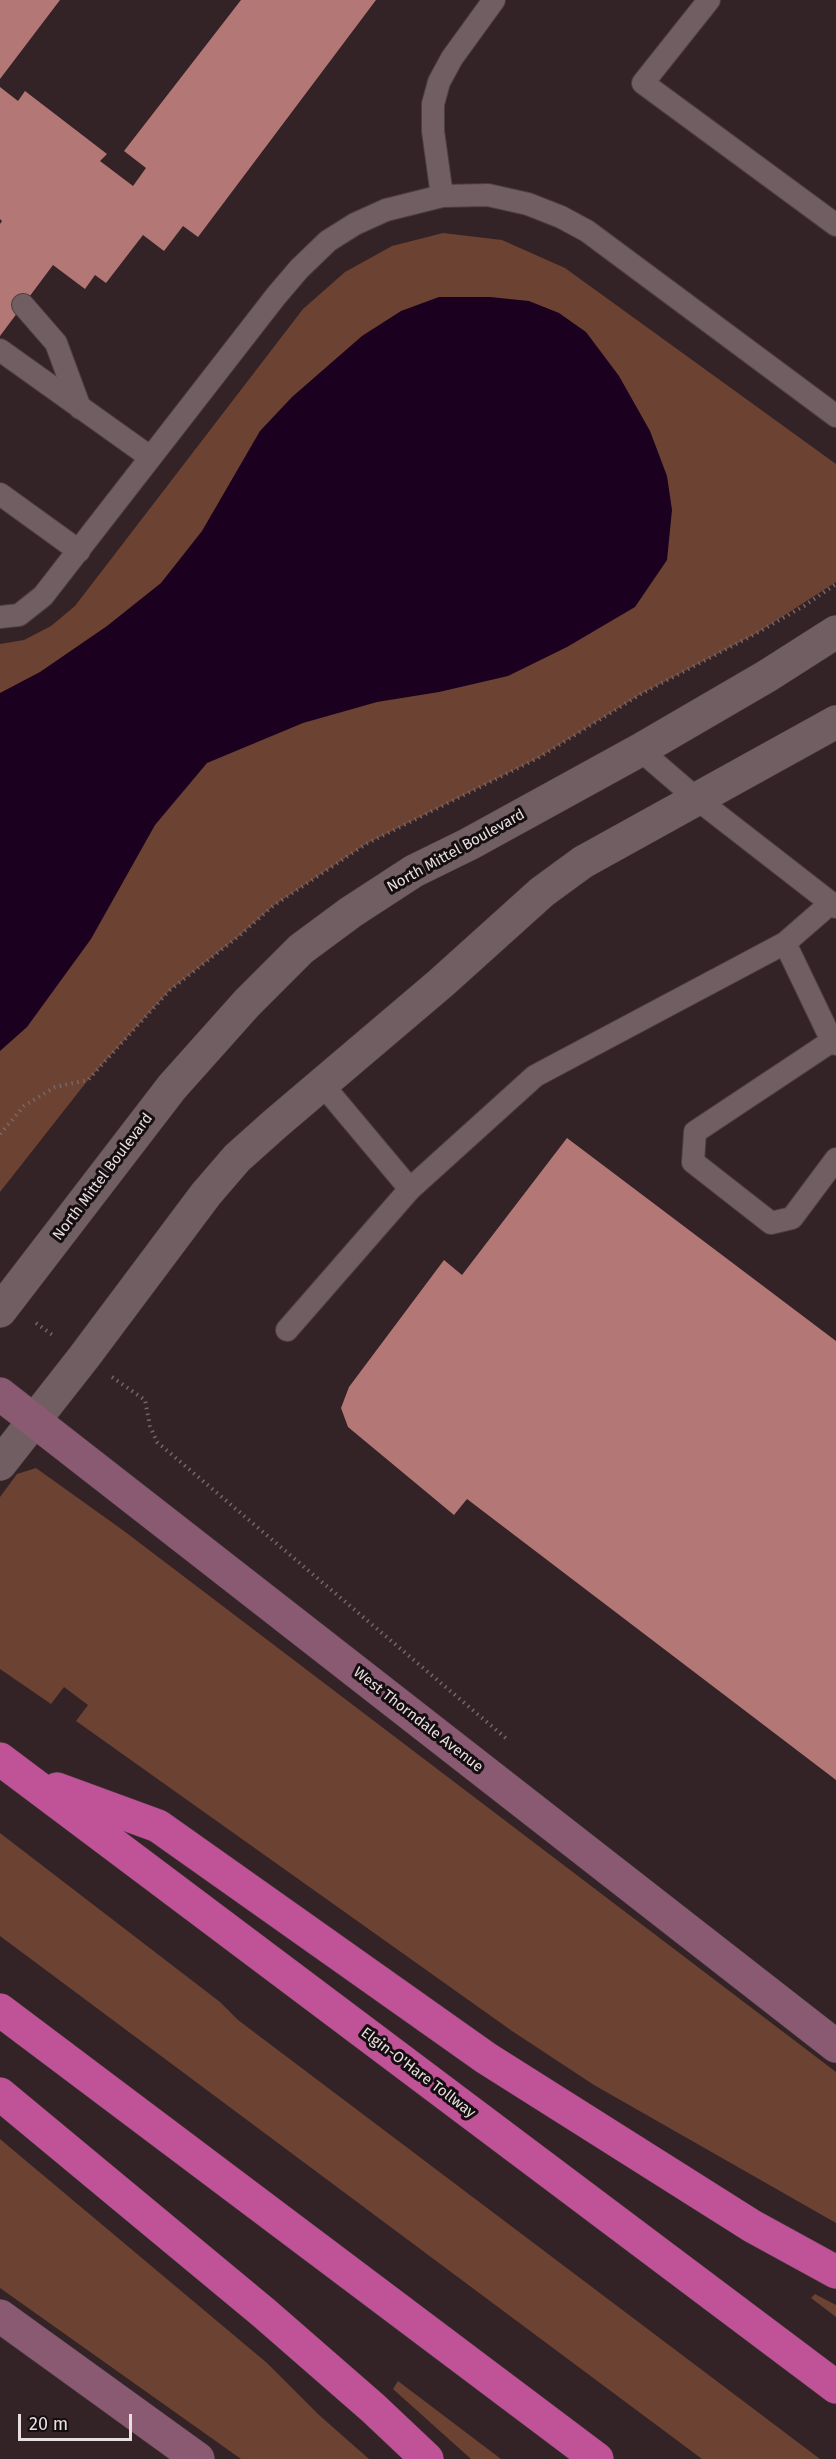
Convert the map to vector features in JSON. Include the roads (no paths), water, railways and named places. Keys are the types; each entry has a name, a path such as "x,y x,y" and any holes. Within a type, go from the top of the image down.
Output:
{"highway":[{"path":"11,1768 158,1826 505,2070 752,2226 836,2272"},
{"name":"Elgin-O'Hare Tollway","path":"11,1768 836,2387"},
{"path":"0,2010 597,2459"},
{"path":"0,2094 264,2313 374,2408 427,2459"}],"main road":[{"name":"West Thorndale Avenue","path":"0,1394 836,2046"},
{"path":"0,2316 198,2459"}],"street":[{"name":"North Mittel Boulevard","path":"0,1311 172,1087 301,949 351,912 414,871 469,844 640,750 767,676 836,632"},
{"path":"0,1464 84,1357 206,1194 237,1158 441,983 542,892 583,862 836,722"}],"lane":[{"path":"442,196 433,131 433,104 439,82 452,58 494,0"},
{"path":"709,0 643,83 836,225"},
{"path":"0,618 19,615 44,596 299,269 328,242 355,224 386,210 442,196 488,195 528,204 587,231 836,416"},
{"path":"24,304 56,343 80,408"},
{"path":"0,350 150,458"},
{"path":"0,494 79,552"},
{"path":"287,1330 411,1189 535,1076 785,943 833,905 640,750"},
{"path":"785,943 834,1042 694,1132 693,1162 771,1223 792,1218 836,1159"},
{"path":"322,1084 411,1189"}]}
